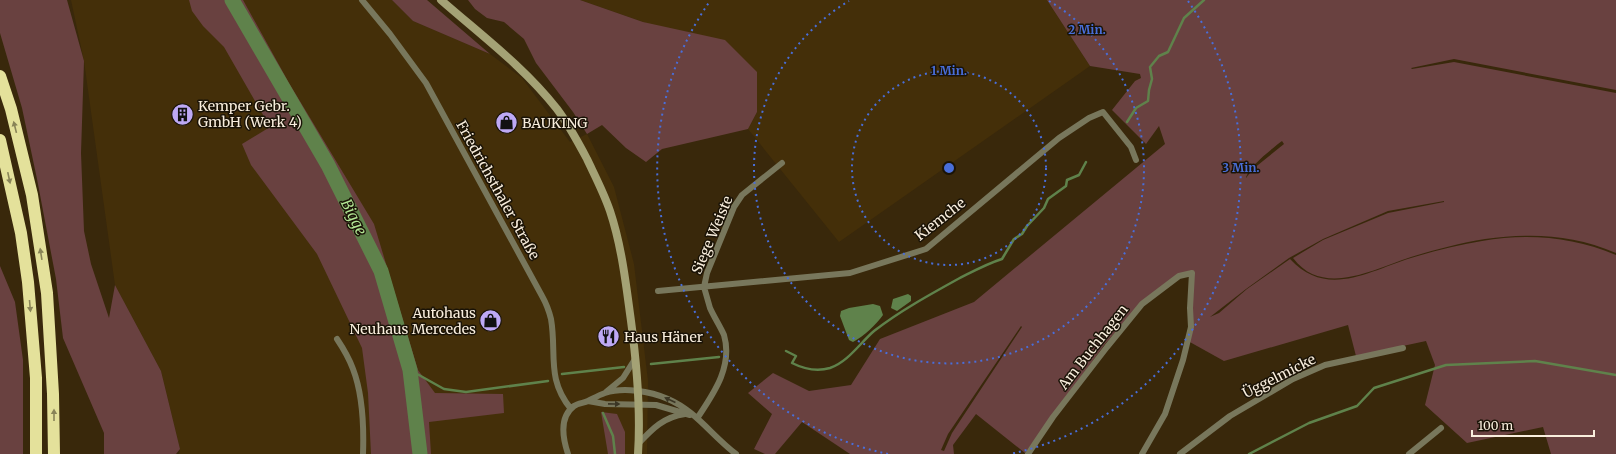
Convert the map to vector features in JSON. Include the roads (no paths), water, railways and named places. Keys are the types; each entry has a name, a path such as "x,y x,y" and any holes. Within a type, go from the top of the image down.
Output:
{"highway":[{"path":"0,76 11,109 32,194 47,293 54,394 54,454"},
{"path":"0,140 21,233 28,282 36,378 36,454"}],"main road":[{"path":"442,0 525,72 558,110 576,137 602,190 616,231 625,275 636,358 640,404 638,454"}],"street":[{"name":"Friedrichsthaler Straße","path":"362,0 390,34 426,83 542,296 548,308 552,327 555,379 559,392 571,409"},
{"name":"Kiemche","path":"658,291 850,272 926,249 1059,138 1089,118 1103,112 1131,147 1136,160"},
{"name":"Siege Weiste","path":"704,287 707,273 734,207 742,194 782,163"},
{"name":"Am Buchhagen","path":"1028,454 1053,417 1142,304 1179,276 1192,272 1190,308 1191,327 1183,360 1166,414 1142,454"},
{"path":"698,417 723,374 726,359 724,336 710,307 704,287"},
{"path":"337,339 353,368 359,391 364,433 363,454"},
{"name":"Üggelmicke","path":"1180,454 1230,416 1293,379 1326,365 1403,348"},
{"path":"568,454 564,441 566,416 575,405 588,401 606,392 623,378 636,358"},
{"path":"606,392 639,392 667,398 698,417 736,454"},
{"path":"588,401 605,404 656,405 698,417"},
{"path":"639,443 662,421 686,413"},
{"path":"1409,454 1441,428"}],"waterway":[{"name":"Bigge","path":"232,0 328,165 381,271 410,370 420,454"},
{"path":"1127,122 1136,108 1148,101 1152,79 1150,67 1159,56 1168,52 1184,18 1204,0"},
{"path":"786,351 796,356 792,363 801,367 820,370 836,365 848,357 874,331 904,310 958,279 1002,259 1014,239 1022,234 1027,226 1044,208 1048,199 1066,186 1067,180 1079,175 1086,162"},
{"path":"651,364 719,357"},
{"path":"1249,454 1309,423 1357,406 1374,388 1446,365 1535,361 1616,375"},
{"path":"562,374 624,367"},
{"path":"410,370 444,389 466,392 548,381"},
{"path":"603,413 613,436 615,454"}],"place":[{"name":"Kemper Gebr. GmbH (Werk 4)","path":"182,114"},
{"name":"BAUKING","path":"506,123"},
{"name":"Autohaus Neuhaus Mercedes","path":"491,321"},
{"name":"Haus Häner","path":"609,337"}]}
